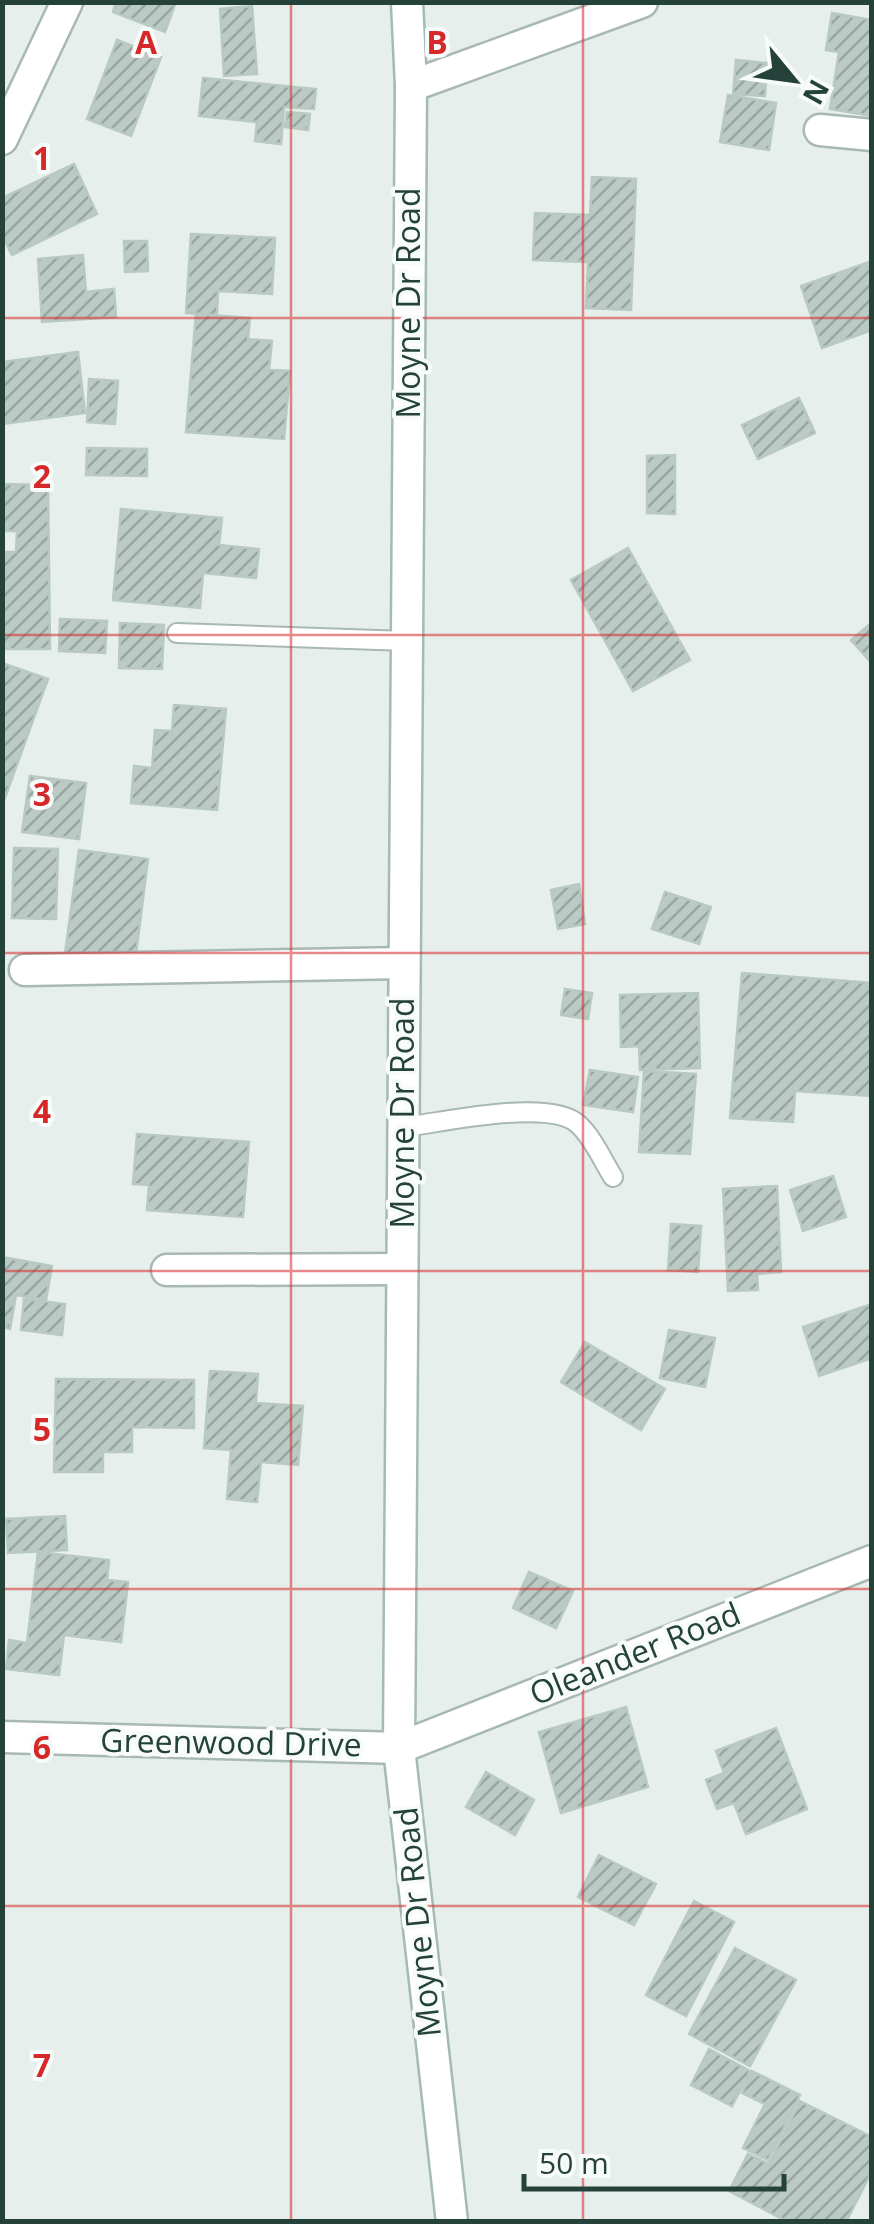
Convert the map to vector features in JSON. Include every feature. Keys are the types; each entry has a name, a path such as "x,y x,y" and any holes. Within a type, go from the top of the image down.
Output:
{"main road":[{"path":"2,140 67,2"},
{"name":"Moyne Dr Road","path":"407,2 411,86 399,1748 452,2222"},
{"path":"411,86 642,2"},
{"path":"820,130 872,135"},
{"path":"25,970 404,963"},
{"path":"168,1270 402,1269"},
{"name":"Oleander Road","path":"399,1748 872,1561"},
{"name":"Greenwood Drive","path":"2,1737 399,1748"}],"lane":[{"path":"177,634 407,641"},
{"path":"403,1127 536,1111 564,1114 579,1124 614,1177"}],"building":[{"path":"116,2 176,2 165,32 113,12"},
{"path":"252,6 257,74 224,76 220,9"},
{"path":"832,13 872,20 872,116 830,109 839,52 826,50"},
{"path":"117,40 161,57 131,136 87,119"},
{"path":"736,60 767,63 765,96 733,94"},
{"path":"203,78 316,89 314,109 284,107 281,144 255,141 257,122 199,116"},
{"path":"728,95 776,103 769,150 720,142"},
{"path":"287,112 310,114 308,130 285,127"},
{"path":"74,164 97,214 12,255 2,235 2,198"},
{"path":"592,177 636,179 631,310 586,308 588,262 533,260 535,213 590,215"},
{"path":"191,234 275,238 272,294 218,291 217,315 186,313"},
{"path":"124,241 147,241 148,271 125,272"},
{"path":"83,255 86,292 114,289 116,317 42,322 38,259"},
{"path":"872,261 872,330 822,348 801,286"},
{"path":"196,314 250,318 248,339 272,341 269,370 290,371 284,439 186,432"},
{"path":"78,352 85,413 2,424 2,362"},
{"path":"89,379 118,381 115,424 87,422"},
{"path":"799,398 815,433 758,459 742,425"},
{"path":"87,448 147,449 147,476 86,475"},
{"path":"675,455 675,514 647,513 647,456"},
{"path":"2,484 48,485 50,649 2,649 2,552 16,552 17,531 2,531"},
{"path":"121,509 222,518 219,545 259,549 256,578 203,573 200,608 113,600"},
{"path":"628,548 690,660 633,691 571,580"},
{"path":"60,619 107,621 105,653 59,651"},
{"path":"120,623 164,625 162,669 119,668"},
{"path":"870,624 872,658 869,660 851,640"},
{"path":"2,663 48,679 2,806"},
{"path":"174,705 226,709 217,810 131,803 134,766 152,768 155,730 172,731"},
{"path":"30,776 86,783 79,839 22,832"},
{"path":"14,848 58,849 56,919 12,918"},
{"path":"79,850 148,859 135,962 65,954"},
{"path":"579,884 585,924 558,929 551,890"},
{"path":"665,892 711,907 699,944 652,929"},
{"path":"742,973 872,983 872,1096 795,1091 793,1122 730,1118"},
{"path":"565,989 592,993 588,1019 561,1015"},
{"path":"698,993 700,1068 640,1070 639,1046 621,1047 620,995"},
{"path":"590,1070 638,1077 633,1112 583,1105"},
{"path":"644,1071 696,1074 690,1154 639,1152"},
{"path":"137,1134 249,1142 243,1217 147,1210 149,1185 133,1184"},
{"path":"833,1176 846,1217 803,1231 790,1190"},
{"path":"777,1186 781,1272 757,1274 758,1290 728,1291 723,1189"},
{"path":"671,1224 701,1226 698,1272 668,1270"},
{"path":"2,1257 52,1266 46,1300 16,1295 10,1329 2,1327"},
{"path":"24,1299 65,1304 62,1335 21,1330"},
{"path":"872,1304 872,1358 819,1376 803,1327"},
{"path":"669,1330 715,1338 705,1387 660,1378"},
{"path":"585,1342 665,1389 641,1430 561,1382"},
{"path":"210,1371 258,1374 256,1403 303,1406 298,1465 261,1462 257,1502 227,1499 231,1450 204,1448"},
{"path":"56,1379 194,1380 194,1428 132,1427 132,1452 103,1452 103,1472 54,1472"},
{"path":"65,1516 67,1550 8,1553 6,1519"},
{"path":"38,1552 109,1560 107,1580 128,1582 121,1642 64,1635 59,1675 6,1669 9,1640 27,1643"},
{"path":"529,1572 573,1591 556,1628 513,1608"},
{"path":"626,1707 648,1787 561,1813 539,1732"},
{"path":"776,1728 807,1809 746,1834 734,1803 717,1809 706,1780 724,1773 716,1751"},
{"path":"486,1772 534,1800 515,1835 466,1807"},
{"path":"599,1855 656,1884 634,1925 578,1897"},
{"path":"694,1901 734,1922 686,2016 646,1995"},
{"path":"735,1948 796,1980 750,2066 689,2034"},
{"path":"709,2049 750,2071 732,2106 691,2085"},
{"path":"752,2071 800,2095 768,2160 743,2148 765,2104 742,2093"},
{"path":"800,2101 872,2137 872,2171 846,2222 788,2222 729,2191 748,2154 769,2164"}]}
